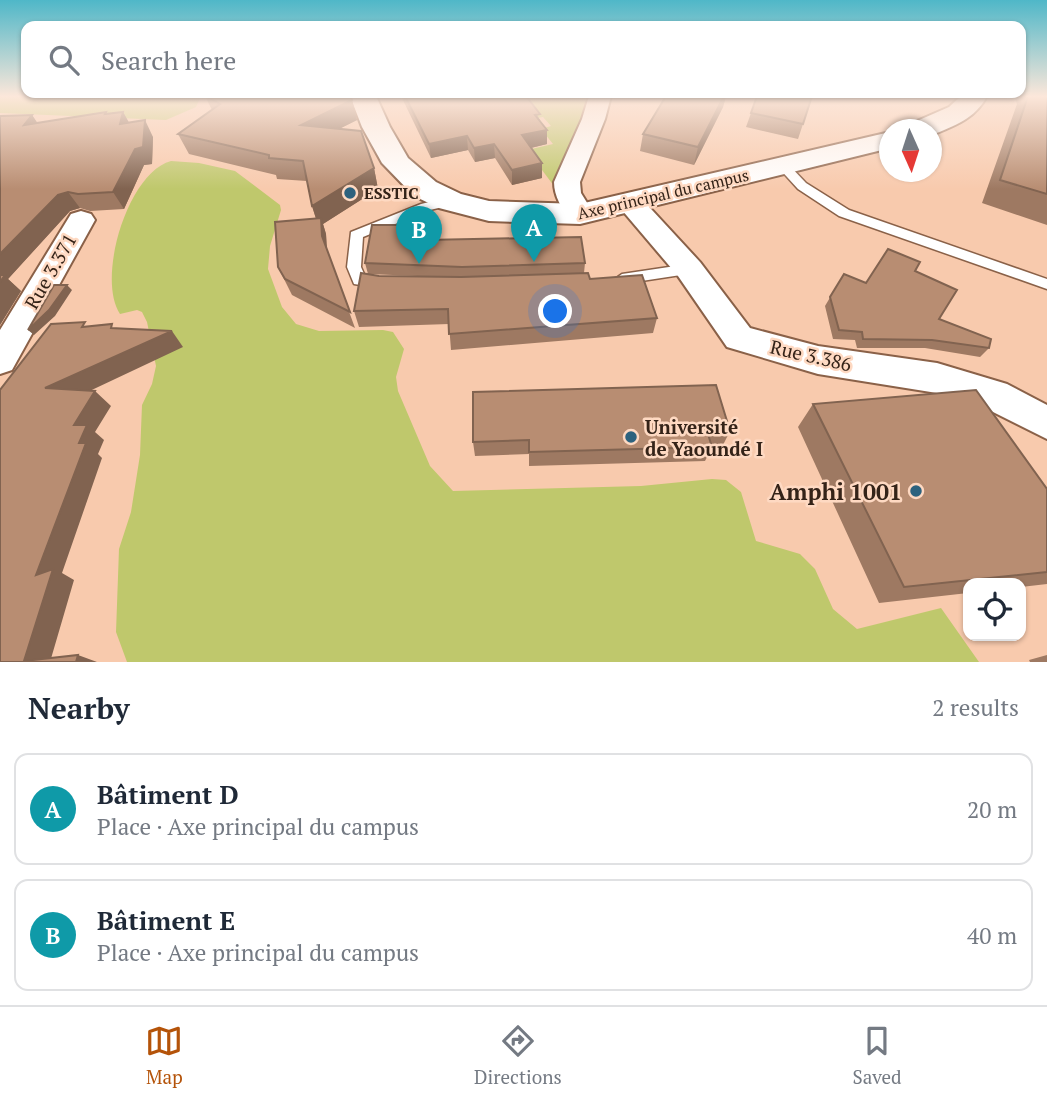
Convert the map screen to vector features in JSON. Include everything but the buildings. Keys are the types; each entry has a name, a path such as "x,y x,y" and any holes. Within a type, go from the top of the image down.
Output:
{"street":[{"name":"Axe principal du campus","path":"376,127 397,163 425,189 450,201 489,211 580,214 879,144"},
{"path":"580,214 566,189 566,178 590,127"},
{"name":"Rue 3.386","path":"631,203 689,270 739,338 818,360 937,378 994,396 1047,423"},
{"name":"Rue 3.371","path":"0,360 81,220"}],"lane":[{"path":"783,166 802,186 844,213 1047,284"},
{"path":"396,284 359,280 355,267 356,235 426,206 450,201"},
{"path":"605,280 689,270"}],"green space":[{"path":"587,127 566,178 554,186 527,150 553,144 541,129"},
{"path":"171,161 199,163 235,171 280,205 281,210 270,246 268,269 282,307 296,324 319,331 393,332 404,349 396,377 398,391 430,466 453,491 641,486 726,480 741,492 756,541 800,554 815,569 833,609 857,629 941,608 979,662 127,662 116,632 119,549 131,512 140,455 142,405 152,384 156,366 147,322 142,312 137,310 120,314 114,298 112,276 120,228 142,184 155,169"}],"place":[{"name":"ESSTIC","path":"350,193"},
{"name":"Bâtiment D","path":"534,262"},
{"name":"Bâtiment E","path":"419,264"},
{"name":"Université de Yaoundé I","path":"631,437"},
{"name":"Amphi 1001","path":"916,491"}]}
